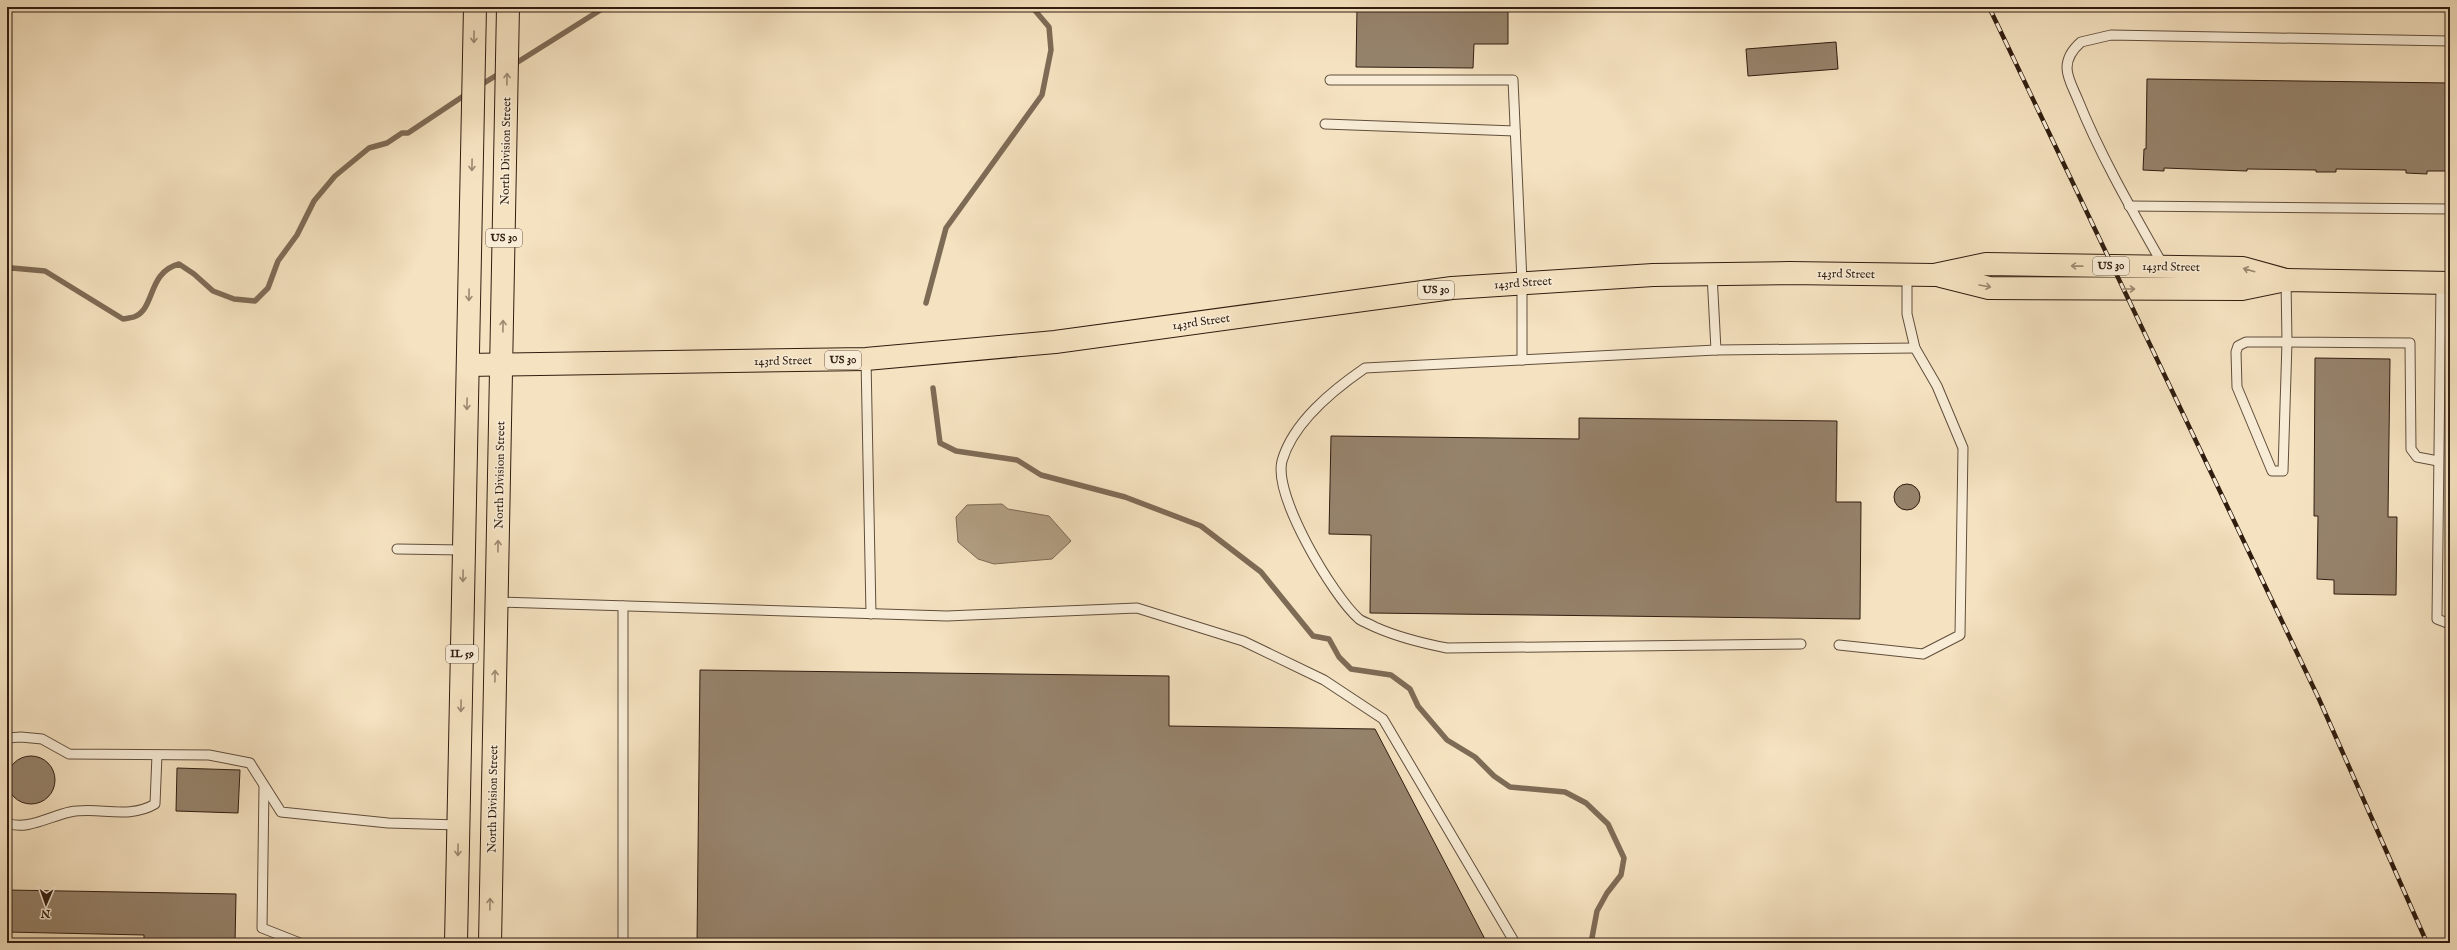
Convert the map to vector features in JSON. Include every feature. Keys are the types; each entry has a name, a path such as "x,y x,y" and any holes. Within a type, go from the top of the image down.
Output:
{"main road":[{"name":"US 30","path":"468,365 475,7"},
{"name":"North Division Street","path":"490,943 503,365 508,7"},
{"name":"143rd Street","path":"468,365 866,360 1055,342 1398,295 1522,282 1712,274 1934,275 1986,264 2243,268 2286,280"},
{"name":"143rd Street","path":"1934,275 1989,288 2242,289 2286,280 2446,283"},
{"name":"IL 59","path":"456,943 468,365"}],"lane":[{"path":"2164,267 2129,206 2084,114 2067,69 2073,49 2080,42 2110,35 2450,42"},
{"path":"1330,80 1512,80 1522,282 1522,360"},
{"path":"1325,124 1515,131"},
{"path":"2129,206 2450,209"},
{"path":"1712,274 1716,350"},
{"path":"1839,645 1923,654 1960,635 1963,448 1937,386 1915,348 1907,314 1907,275"},
{"path":"2286,280 2287,342 2283,471 2272,471 2237,387 2236,352 2238,346 2246,342 2287,342 2410,344 2412,449 2417,457 2438,461"},
{"path":"2446,283 2438,461 2437,619 2450,624"},
{"path":"1801,644 1447,648 1401,639 1359,619 1321,572 1282,485 1282,462 1292,436 1333,390 1365,368 1716,350 1915,348"},
{"path":"866,360 870,614"},
{"path":"397,549 464,550"},
{"path":"497,602 947,616 1138,608 1242,641 1324,680 1383,719 1515,943"},
{"path":"623,606 623,943"},
{"path":"7,738 21,736 42,739 69,754 209,755 250,763 281,812 388,824 459,825"},
{"path":"7,823 17,827 71,811 142,812 155,804 157,755"},
{"path":"264,787 262,928 300,943"}],"shaded area":[{"path":"1002,504 1008,509 1049,516 1071,541 1052,559 994,564 978,559 958,542 956,517 967,505"}],"building":[{"path":"1357,7 1508,7 1508,44 1474,44 1473,68 1356,67"},
{"path":"1836,42 1838,69 1748,76 1746,49"},
{"path":"2147,79 2450,83 2450,171 2427,171 2427,174 2406,173 2406,170 2336,169 2336,172 2316,172 2316,170 2247,169 2247,171 2164,168 2164,171 2143,170 2144,149 2146,149"},
{"path":"2315,358 2390,359 2388,517 2397,517 2396,595 2334,594 2334,580 2317,579 2318,516 2314,516"},
{"path":"1579,418 1837,421 1836,502 1861,502 1860,619 1370,613 1371,535 1329,534 1331,436 1579,439"},
{"path":"1907,484 1916,488 1920,497 1916,506 1907,510 1898,506 1894,497 1898,488"},
{"path":"700,670 1169,676 1169,726 1375,729 1487,943 697,943"},
{"path":"31,756 40,758 48,763 53,771 55,780 53,789 48,797 40,802 31,804 22,802 14,797 9,789 7,780 9,771 14,763 22,758"},
{"path":"177,768 240,770 238,813 176,811"},
{"path":"7,890 236,894 235,943 144,943 144,935 7,932"}],"waterway":[{"path":"513,65 602,9 612,7"},
{"path":"926,303 946,228 1042,95 1051,50 1049,27 1032,7"},
{"path":"479,86 502,72"},
{"path":"7,269 12,268 45,271 123,319 135,317 142,312 162,274 169,268 179,264 194,274 213,291 234,299 255,301 268,288 278,261 297,235 314,201 335,176 369,148 387,143 402,133 408,133 468,93"},
{"path":"933,388 940,443 956,451 1017,460 1041,475 1125,497 1201,526 1261,572 1313,636 1329,639 1339,657 1351,669 1391,675 1410,689 1418,706 1447,740 1475,757 1494,776 1510,787 1565,792 1586,803 1608,824 1624,858 1621,875 1607,893 1597,911 1591,943"}],"railway":[{"path":"1989,7 2319,699 2427,943"}]}
